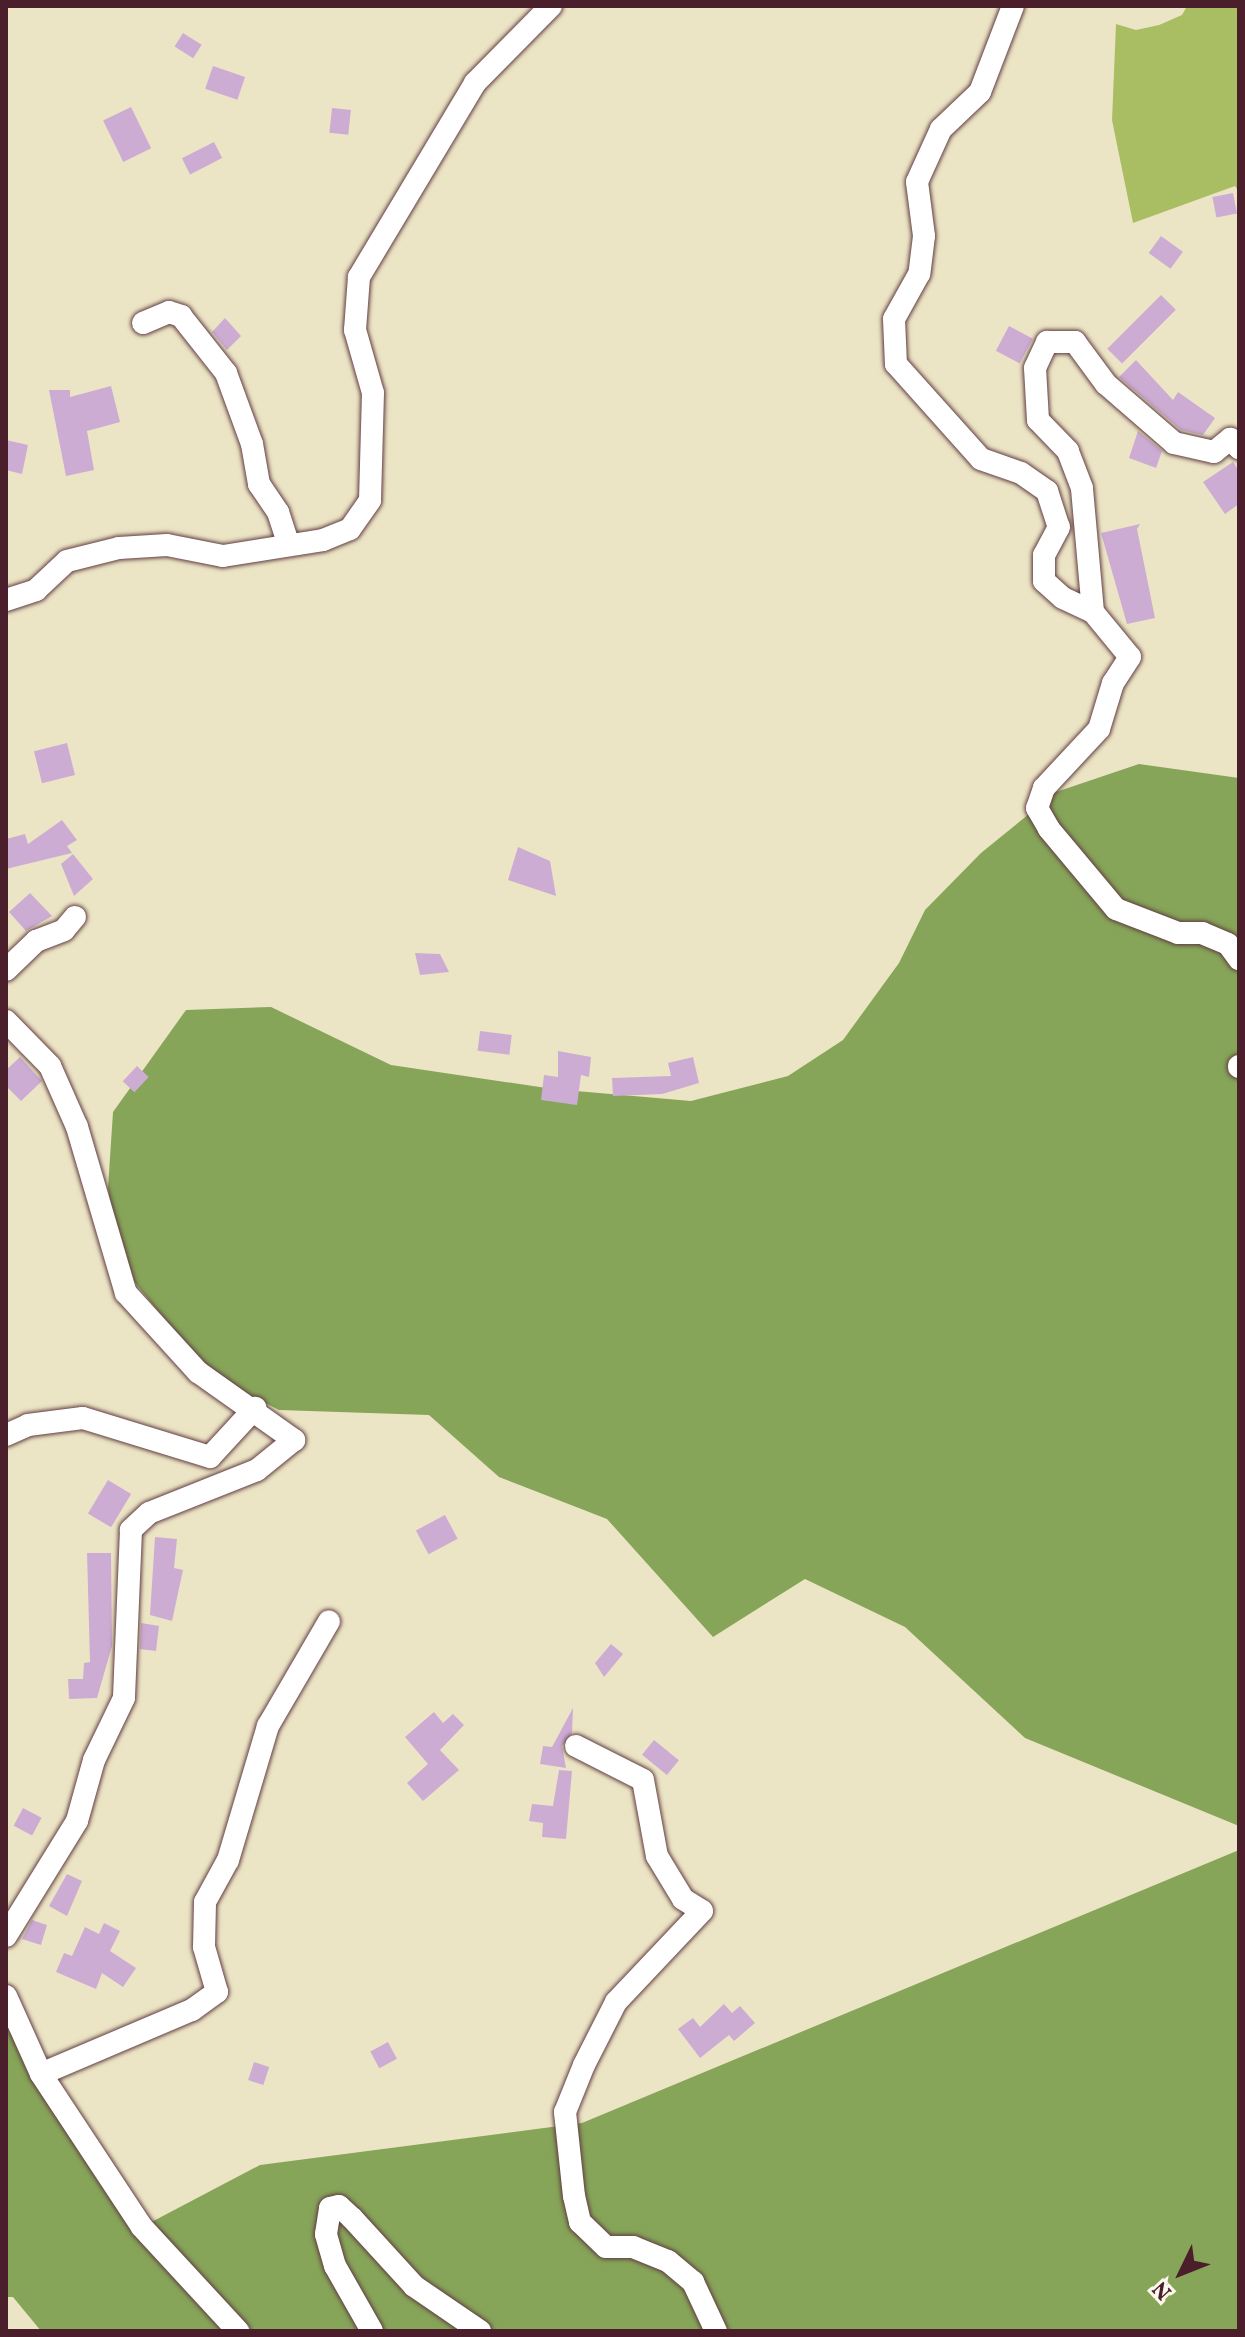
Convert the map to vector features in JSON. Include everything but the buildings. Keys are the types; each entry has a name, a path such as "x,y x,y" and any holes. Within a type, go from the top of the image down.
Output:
{"street":[{"path":"6,600 36,590 67,561 119,548 167,545 223,556 267,552 288,542 323,540 350,529 370,500 373,393 355,330 359,277 475,83 551,6"},
{"path":"1013,6 980,92 941,129 917,182 924,236 919,274 894,319 892,347 896,364 981,459 1021,473 1047,491 1059,527 1044,555 1044,581 1063,598 1093,612 1130,657 1113,683 1099,729 1044,788 1037,808 1049,829 1116,909 1178,933 1202,933 1228,944 1239,959"},
{"path":"143,323 169,312 181,316 226,373 252,444 259,484 278,512 288,542"},
{"path":"1093,612 1082,488 1068,451 1038,420 1035,368 1047,342 1075,342 1106,384 1174,443 1214,452 1230,439 1239,448"},
{"path":"6,970 36,941 64,930 75,917"},
{"path":"6,1021 50,1066 77,1127 126,1293 198,1372 255,1408 294,1440 257,1470 149,1513 131,1530 124,1698 94,1760 77,1821 6,1936"},
{"path":"6,1435 28,1425 83,1418 210,1457 255,1408"},
{"path":"41,2074 192,2010 217,1992 204,1947 205,1902 228,1860 268,1726 329,1621"},
{"path":"576,1746 643,1780 650,1838 657,1856 683,1899 702,1911 616,2002 584,2065 565,2112 574,2196 580,2222 606,2247 645,2252 668,2261 693,2282 716,2331"},
{"path":"6,1996 41,2074 142,2227 238,2331"},
{"path":"372,2331 335,2266 326,2234 330,2208 339,2206 414,2286 480,2331"}],"green space":[{"path":"1187,6 1239,6 1239,192 1235,186 1133,223 1112,120 1116,24 1136,30 1159,25 1182,15"},
{"path":"1139,764 1239,778 1239,1826 1025,1738 905,1627 805,1579 713,1637 607,1519 499,1477 429,1415 279,1410 210,1375 119,1263 108,1188 113,1112 186,1010 271,1007 391,1065 553,1089 691,1101 788,1076 843,1040 899,963 925,910 981,853 1056,792"},
{"path":"1239,1850 1239,2331 41,2331 13,2297 6,2297 6,2005 142,2227 260,2165 582,2123"}]}
